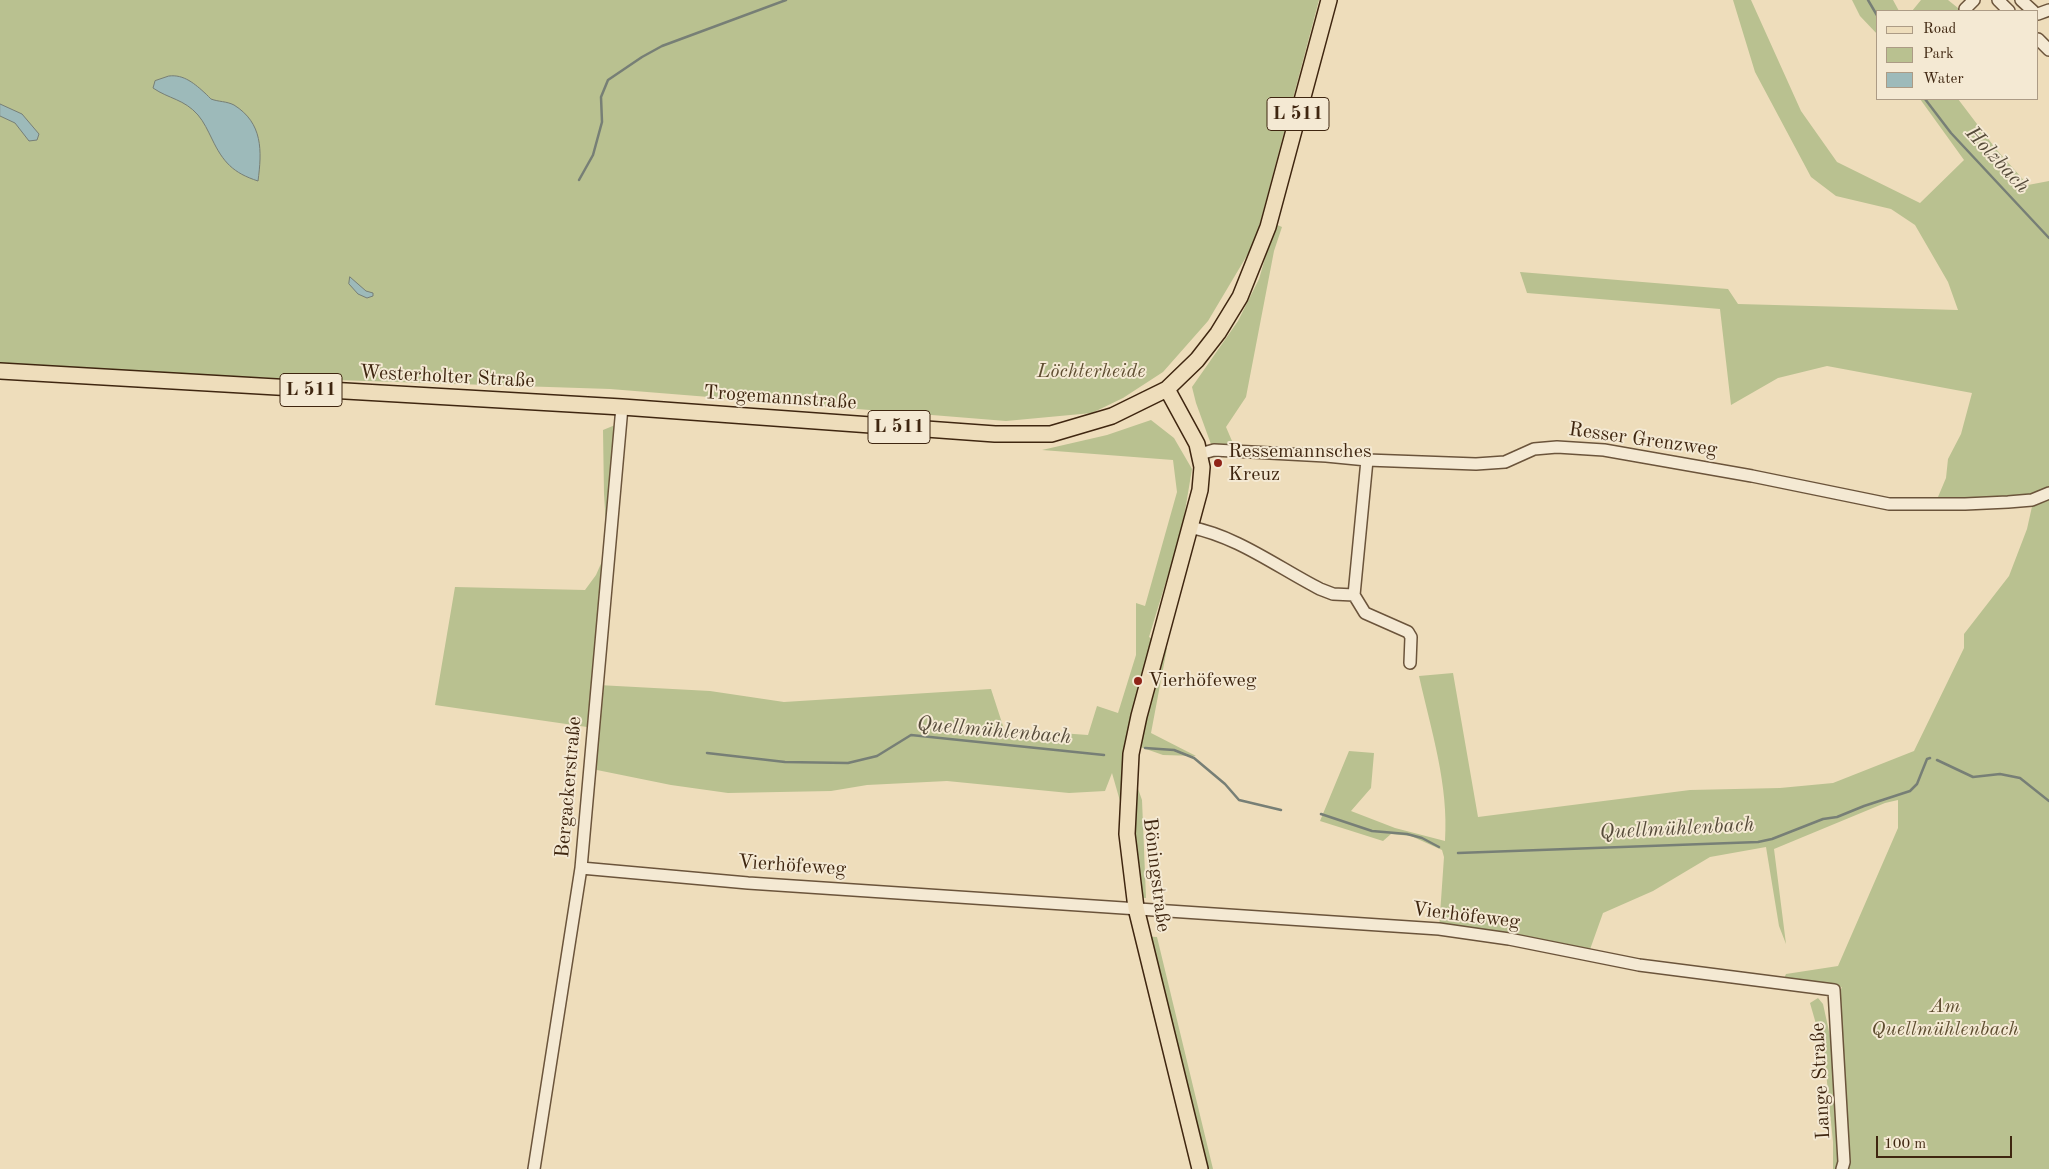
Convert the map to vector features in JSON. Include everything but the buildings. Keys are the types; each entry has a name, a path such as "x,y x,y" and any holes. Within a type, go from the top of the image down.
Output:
{"main road":[{"name":"L 511","path":"1167,389 1197,360 1218,333 1240,297 1253,267 1268,227 1329,0"},
{"name":"Westerholter Straße","path":"0,371 622,407"},
{"name":"Trogemannstraße","path":"622,407 995,434 1051,434 1112,416 1167,389"},
{"name":"Böningstraße","path":"1167,389 1197,444 1202,467 1200,490 1188,527 1146,684 1130,754 1127,834 1136,908 1200,1169"}],"street":[{"path":"1965,9 1974,0"},
{"path":"1998,0 2008,10"},
{"path":"2021,0 2032,10"},
{"path":"2039,40 2049,50"},
{"name":"Bergackerstraße","path":"534,1169 581,868 622,407"},
{"name":"Resser Grenzweg","path":"1200,454 1214,450 1367,460 1476,464 1505,462 1534,449 1557,446 1604,450 1743,474 1888,504 2008,502 2032,500 2049,493"},
{"path":"1367,460 1354,595 1365,613 1403,628 1408,632 1411,637 1410,663"},
{"path":"1188,527 1208,531 1234,542 1326,592 1354,595"},
{"name":"Vierhöfeweg","path":"581,868 748,883 1439,929 1510,939 1639,965 1834,990"},
{"name":"Lange Straße","path":"1834,990 1844,1162 1842,1169"}],"green space":[{"name":"Löchterheide","path":"0,0 1319,0 1255,242 1208,321 1163,372 1123,398 1092,413 1006,421 610,389 0,369"},
{"name":"Am Quellmühlenbach","path":"1733,0 1751,0 1801,111 1837,162 1920,203 1964,160 1921,100 1959,100 1996,149 2028,185 2049,181 2049,1169 1847,1169 1839,993 1842,987 1834,990 1782,983 1786,974 1838,966 1898,828 1898,800 1885,803 1774,849 1786,944 1779,926 1766,847 1710,857 1653,891 1603,913 1588,955 1439,929 1444,857 1442,850 1411,836 1391,834 1383,841 1320,821 1349,751 1374,753 1371,788 1351,811 1395,828 1445,841 1446,820 1442,778 1419,676 1453,673 1478,817 1690,790 1780,788 1833,783 1914,751 1964,648 1964,634 2009,576 2027,529 2033,502 1941,511 1944,499 1938,497 1946,478 1948,459 1961,434 1972,393 1827,366 1778,378 1731,405 1720,309 1527,293 1520,272 1728,289 1738,304 1958,310 1948,282 1915,225 1891,209 1836,196 1811,177 1755,72"},
{"path":"1852,0 1893,0 1898,10 1876,10 1876,33 1860,16"},
{"path":"1921,0 1948,0 1958,8 1958,10 1913,10"},
{"path":"1275,224 1282,227 1274,251 1246,397 1226,427 1235,448 1212,447 1192,387 1238,321 1259,279"},
{"path":"1151,420 1174,438 1192,469 1182,529 1149,637 1167,648 1151,733 1196,756 1163,755 1129,743 1137,786 1142,800 1146,898 1127,897 1119,837 1120,801 1112,773 1105,791 1069,793 947,781 867,785 831,791 728,793 671,785 592,769 598,685 710,691 784,702 991,689 1004,729 1088,735 1097,706 1118,713 1136,655 1136,603 1145,606 1177,492 1173,460 1042,450 1107,435"},
{"path":"620,423 587,727 435,705 455,587 585,590 596,575 603,559 606,526 603,430"},
{"path":"1139,936 1157,937 1213,1169 1192,1169 1163,1044 1153,1015"},
{"path":"1818,998 1823,1004 1832,1045 1839,1169 1833,1169 1833,1142 1824,1052 1810,1003"}],"water":[{"path":"169,76 189,80 211,99 234,105 251,120 260,149 258,181 249,178 230,166 193,110 182,102 153,88 155,81"},
{"path":"0,104 22,114 39,134 37,140 29,141 15,123 0,116"},
{"path":"350,277 366,291 373,293 373,296 367,298 358,294 349,284"}],"waterway":[{"path":"579,180 593,155 602,122 601,97 608,80 662,46 786,0"},
{"name":"Holzbach","path":"1868,0 1876,14"},
{"name":"Holzbach","path":"1926,100 1951,133 2049,238"},
{"name":"Quellmühlenbach","path":"707,753 785,762 848,763 877,756 911,735 1104,755"},
{"name":"Quellmühlenbach","path":"1145,748 1174,750 1194,758 1225,784 1239,800 1281,810"},
{"name":"Quellmühlenbach","path":"1458,853 1758,842 1772,839 1823,819 1837,817 1910,791 1917,784 1927,759 1930,758"},
{"name":"Quellmühlenbach","path":"1937,760 1973,777 2000,774 2020,778 2049,801"},
{"name":"Quellmühlenbach","path":"1321,814 1372,831 1407,834 1422,838 1439,847"}],"place":[{"name":"Ressemannsches Kreuz","path":"1218,463"},
{"name":"Vierhöfeweg","path":"1138,681"}]}
